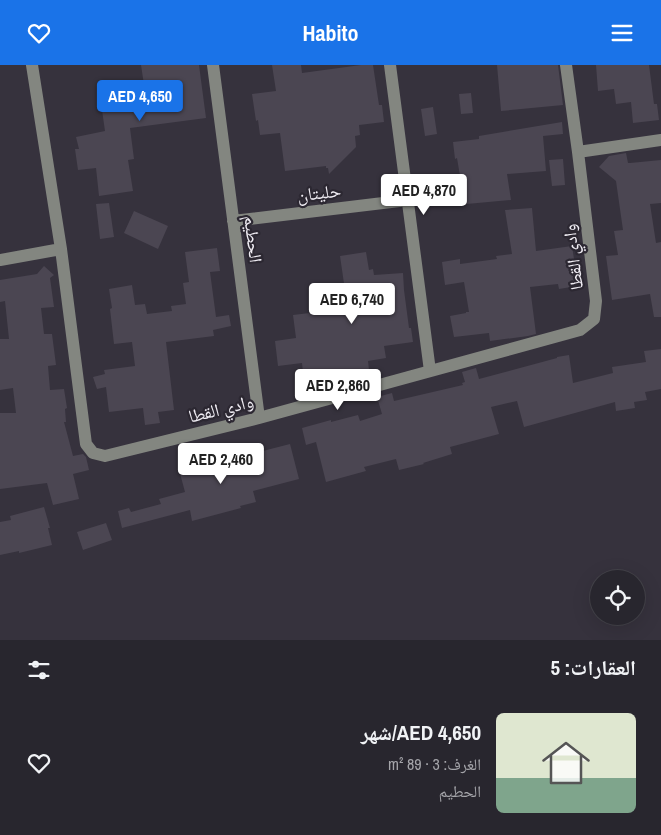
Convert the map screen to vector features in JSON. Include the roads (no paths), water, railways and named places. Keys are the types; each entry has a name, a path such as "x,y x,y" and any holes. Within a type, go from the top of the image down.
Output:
{"street":[{"name":"وادي القطا","path":"32,65 61,249 86,444 93,453 105,456 259,418 580,330 594,319 596,301 566,65"},
{"name":"الحطيم","path":"213,65 259,418"},
{"path":"390,65 430,371"},
{"path":"578,153 661,140"},
{"name":"حليتان","path":"233,221 408,199"},
{"path":"0,260 61,249"}]}
